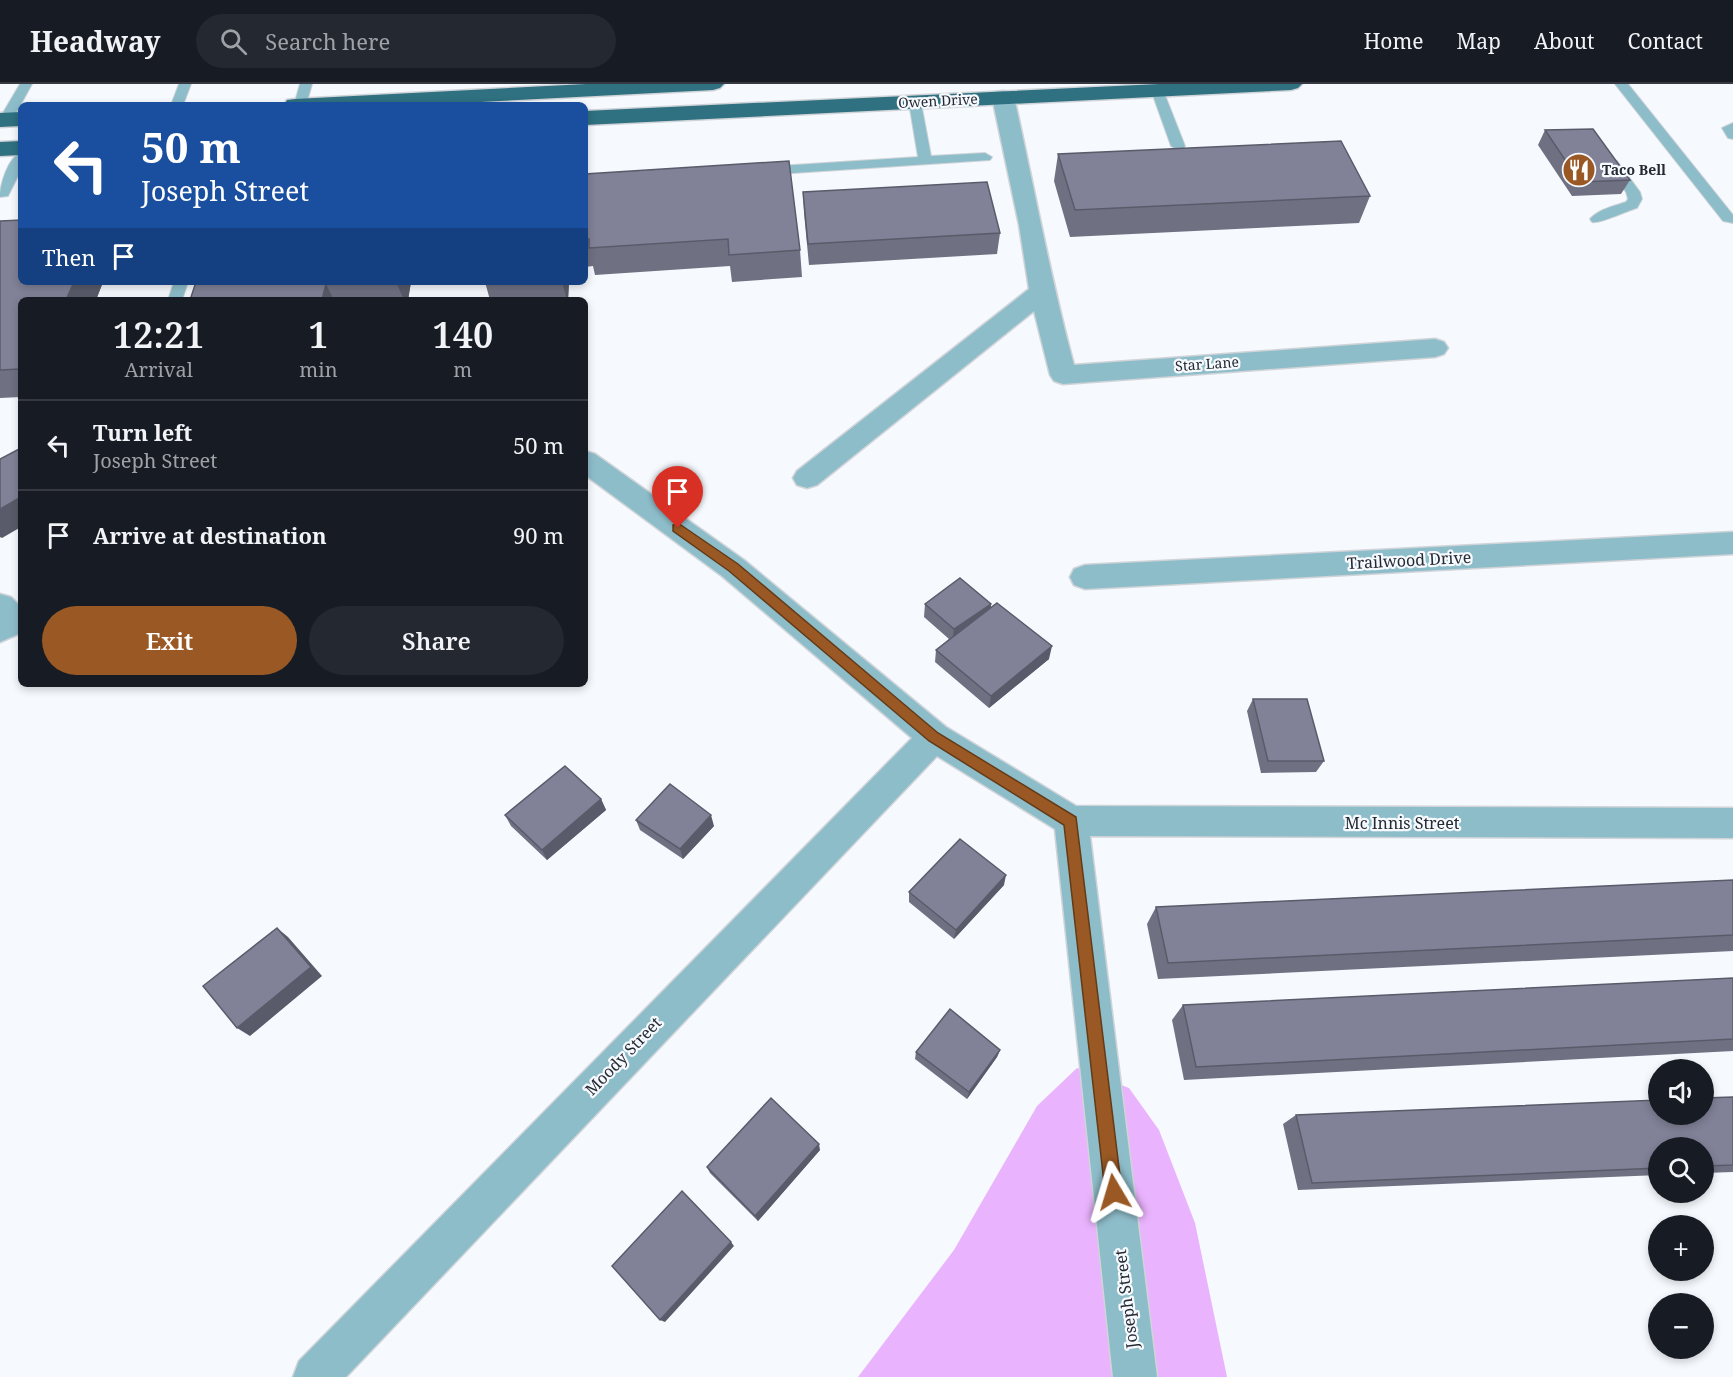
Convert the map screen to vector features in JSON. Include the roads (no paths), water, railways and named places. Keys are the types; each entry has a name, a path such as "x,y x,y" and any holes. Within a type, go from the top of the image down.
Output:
{"highway":[{"path":"359,102 713,84"},
{"path":"915,103 917,97 931,88 964,84"},
{"name":"Owen Drive","path":"588,118 1291,84"},
{"path":"0,149 18,148"}],"street":[{"name":"Star Lane","path":"1003,97 1031,225 1042,292 1063,375 1435,348"},
{"path":"807,478 1042,292"},
{"path":"588,463 733,568 934,737 1071,821"},
{"name":"Trailwood Drive","path":"1085,577 1733,543"},
{"name":"Moody Street","path":"315,1377 934,737"},
{"name":"Mc Innis Street","path":"1071,821 1733,822"},
{"name":"Joseph Street","path":"1071,821 1135,1377"}],"lane":[{"path":"9,119 26,84"},
{"path":"178,102 185,84"},
{"path":"301,102 306,84"},
{"path":"1621,84 1728,218 1733,219"},
{"path":"1157,90 1178,146"},
{"path":"915,103 926,161"},
{"path":"1733,127 1728,128 1733,135"},
{"path":"1597,219 1611,211 1632,205 1635,199 1633,192 1600,149"},
{"path":"749,172 985,157"},
{"path":"0,193 3,193 18,163"}],"place":[{"name":"Taco Bell","path":"1579,170"}]}
